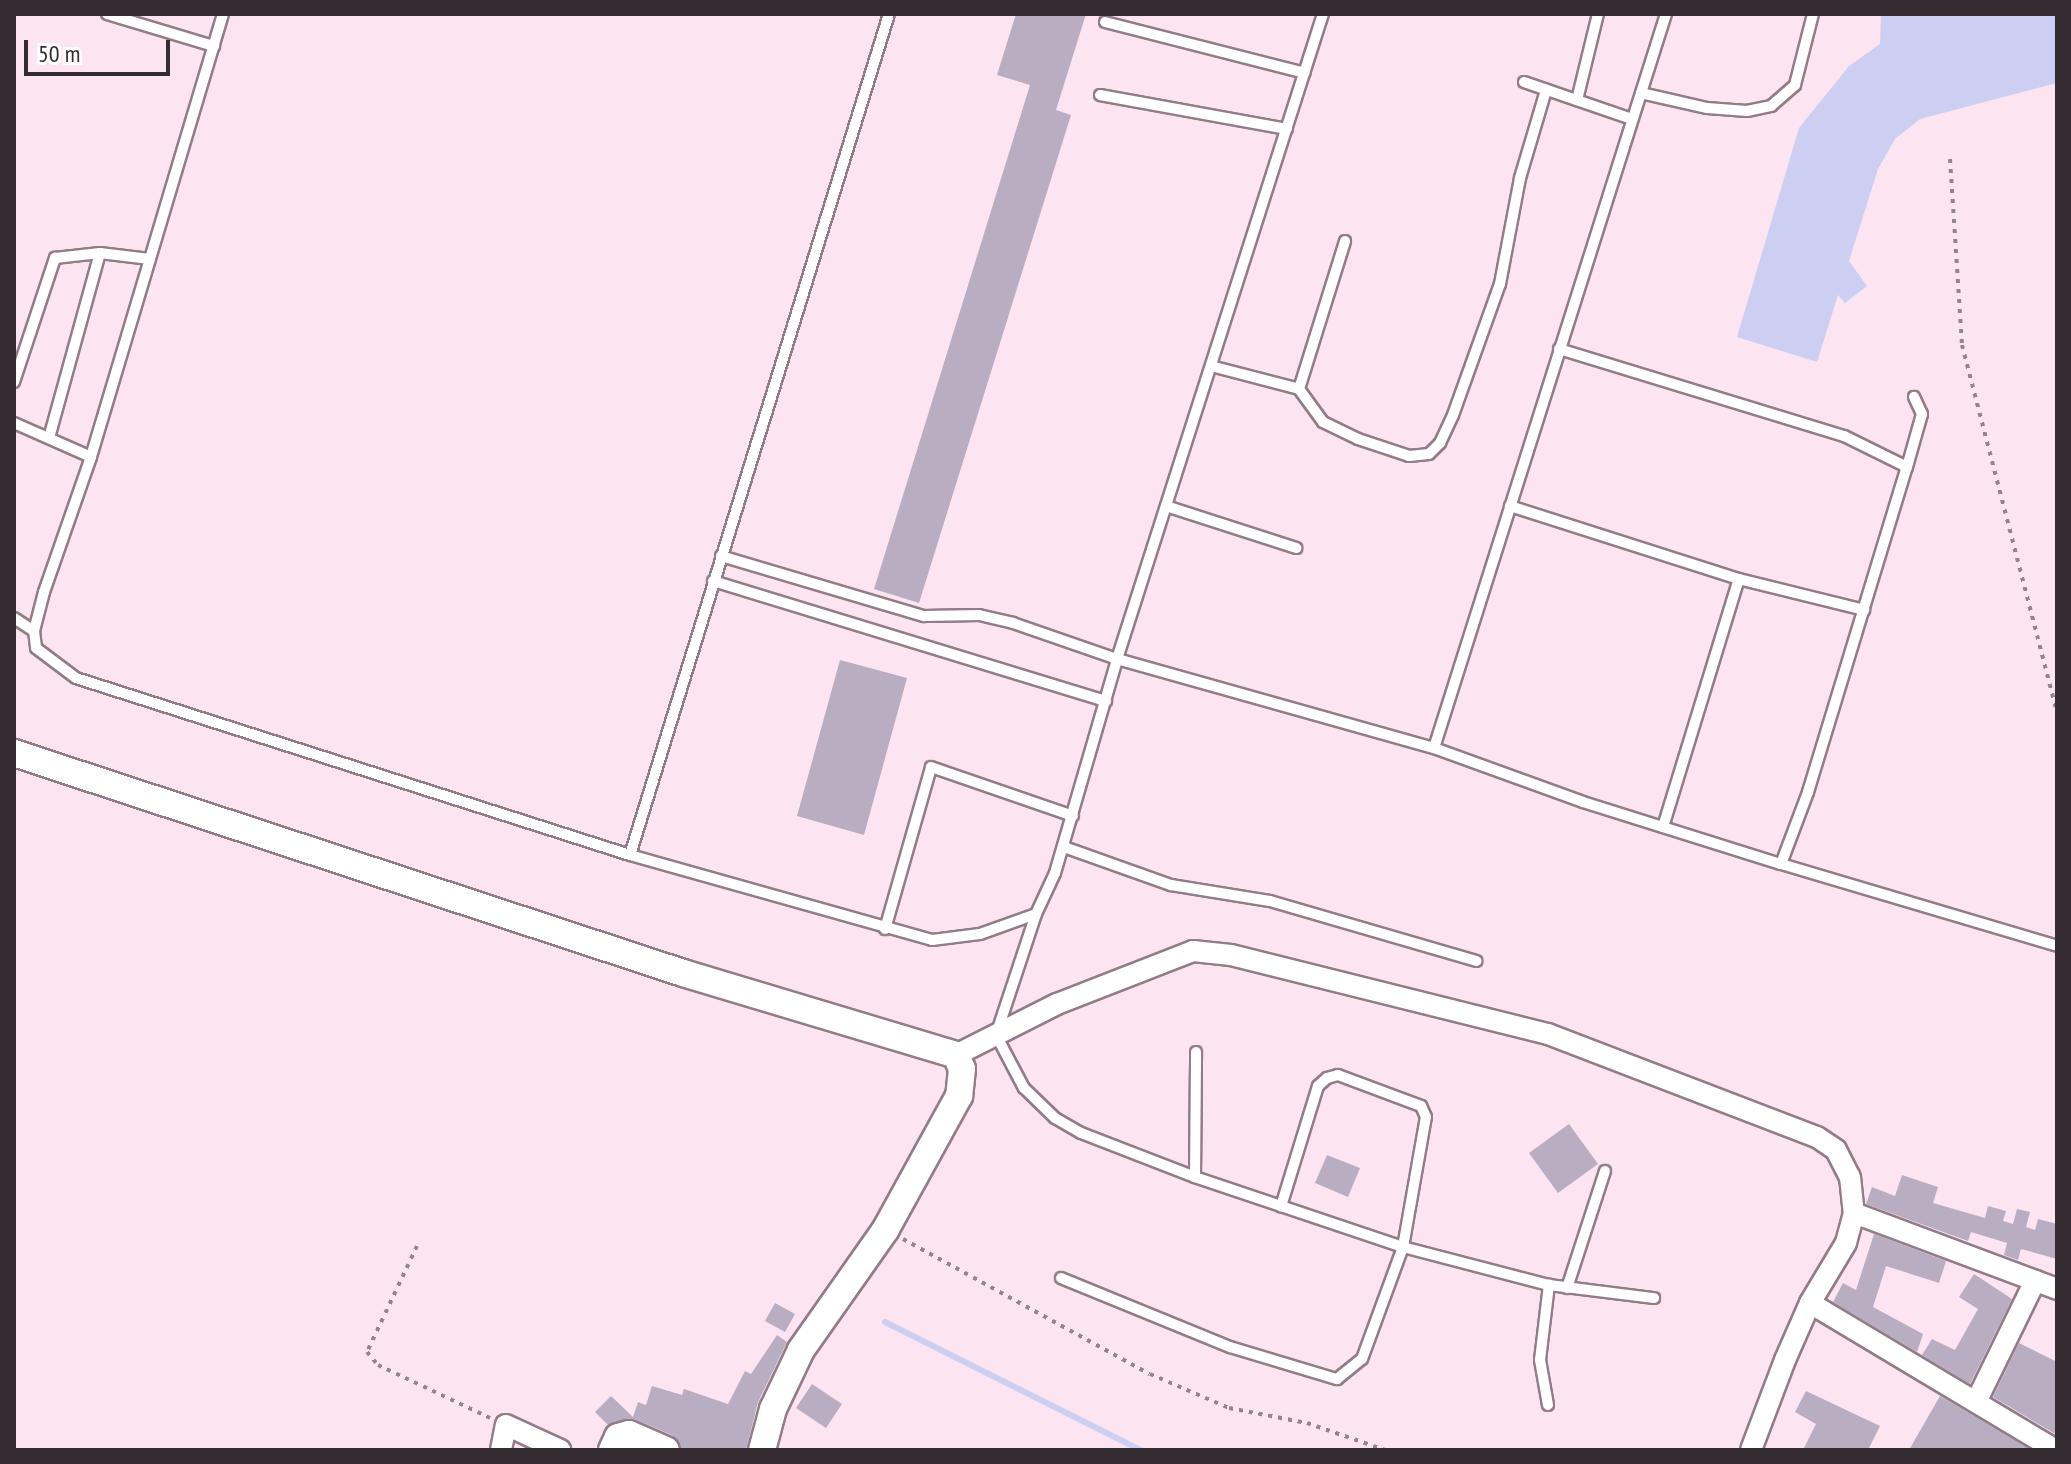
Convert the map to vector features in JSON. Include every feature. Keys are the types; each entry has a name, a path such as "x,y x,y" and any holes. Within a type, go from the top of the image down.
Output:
{"street":[{"path":"14,753 683,973 956,1055 1173,956 1193,951 1231,955 1548,1034 1817,1137 1836,1150 1850,1177 1854,1213 1846,1243 1810,1303 1751,1450"},
{"path":"762,1450 773,1409 801,1350 879,1239 959,1096 962,1069 956,1055"},
{"path":"1854,1213 2057,1289"},
{"path":"1976,1402 2035,1281"},
{"path":"1810,1303 2056,1450"},
{"path":"501,1450 506,1425 560,1450"},
{"path":"612,1450 618,1437 629,1434 666,1450"}],"lane":[{"path":"107,14 214,46"},
{"path":"223,14 91,457 34,631 36,648 76,678 630,855 885,929 951,939 1036,914"},
{"path":"630,855 889,14"},
{"path":"1323,14 1117,659 1064,847 1036,914 996,1035 1024,1088 1055,1118 1081,1133 1195,1177 1403,1247 1549,1285 1654,1298"},
{"path":"1577,100 1598,14"},
{"path":"1434,748 1666,14"},
{"path":"1641,93 1707,108 1747,111 1771,106 1795,85 1813,14"},
{"path":"1105,22 1305,73"},
{"path":"1524,82 1632,119"},
{"path":"1211,366 1299,389 1323,422 1358,439 1409,456 1429,454 1440,443 1500,284 1520,178 1546,90"},
{"path":"1100,95 1287,129"},
{"path":"1299,389 1345,241"},
{"path":"14,382 55,258 100,253 150,259"},
{"path":"49,438 100,253"},
{"path":"1559,349 1844,436 1907,467"},
{"path":"1781,864 1907,467 1922,414 1914,397"},
{"path":"14,423 91,457"},
{"path":"1166,506 1296,548"},
{"path":"1510,506 1739,579 1864,610"},
{"path":"721,556 924,616 979,615 1013,623 1117,659 1434,748 1663,827 2057,946"},
{"path":"1663,827 1739,579"},
{"path":"713,581 1106,701"},
{"path":"14,618 34,631"},
{"path":"885,929 931,767 1073,816"},
{"path":"1064,847 1171,885 1270,901 1476,961"},
{"path":"1195,1177 1196,1052"},
{"path":"1061,1278 1230,1347 1337,1379 1362,1359 1403,1247 1426,1117 1421,1106 1338,1075 1318,1086 1281,1206"},
{"path":"1567,1288 1605,1171"},
{"path":"1548,1405 1540,1360 1549,1285"}],"path":[{"path":"1950,159 1962,345 2057,712"},
{"path":"879,1239 1150,1374 1229,1408 1307,1423 1385,1450"},
{"path":"417,1246 367,1352 378,1365 506,1425"}],"water":[{"path":"1881,14 2057,14 2057,83 1920,119 1895,139 1878,169 1849,261 1867,286 1845,303 1838,295 1817,362 1737,337 1799,128 1849,66 1880,44"}],"building":[{"path":"1016,14 1086,14 1056,110 1071,115 919,603 874,589 1030,85 997,75"},
{"path":"840,660 907,678 864,835 797,816"},
{"path":"1569,1124 1598,1164 1558,1193 1529,1153"},
{"path":"1327,1155 1360,1168 1348,1197 1315,1183"},
{"path":"1902,1175 1938,1187 1933,1203 1985,1218 1988,1206 2006,1211 2003,1221 2013,1224 2017,1209 2030,1212 2026,1227 2035,1230 2038,1219 2057,1224 2057,1259 2021,1249 2018,1260 2004,1255 2007,1243 1971,1232 1968,1241 1866,1204 1872,1187 1895,1196"},
{"path":"1874,1234 1946,1261 1939,1283 1886,1266 1873,1307 1923,1334 1917,1352 1833,1302 1843,1283 1856,1290"},
{"path":"1974,1274 2012,1299 1970,1384 1922,1355 1932,1339 1955,1350 1978,1309 1959,1297"},
{"path":"775,1303 795,1314 785,1332 765,1321"},
{"path":"777,1335 787,1342 758,1402 746,1450 682,1450 672,1435 634,1419 608,1425 595,1412 611,1396 633,1417 638,1402 646,1405 652,1386 682,1395 684,1389 728,1404 745,1371 751,1374"},
{"path":"2019,1343 2057,1362 2057,1435 1993,1397"},
{"path":"812,1384 842,1404 826,1428 796,1408"},
{"path":"1806,1391 1880,1426 1868,1450 1803,1450 1816,1424 1795,1412"},
{"path":"1940,1396 2031,1450 1909,1450"}],"waterway":[{"path":"885,1322 1141,1450"}]}
